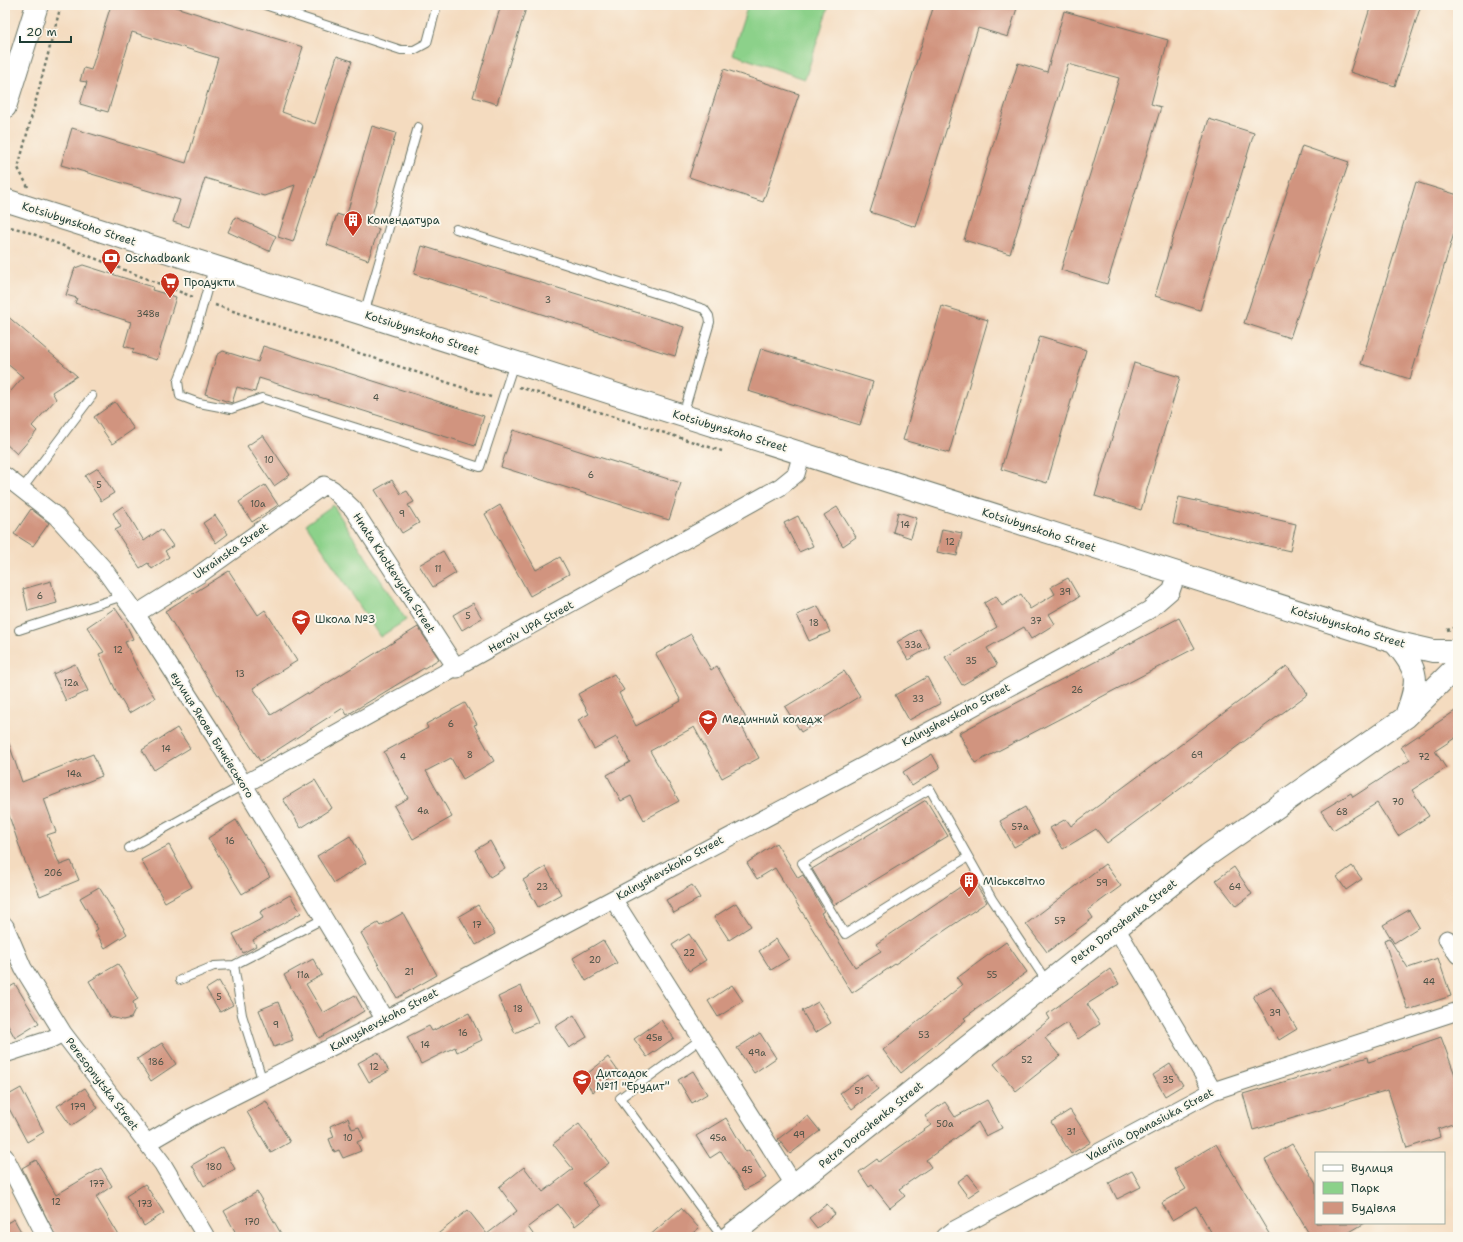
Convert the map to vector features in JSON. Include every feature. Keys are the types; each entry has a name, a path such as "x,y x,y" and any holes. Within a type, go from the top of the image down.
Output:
{"street":[{"path":"5,107 36,5"},
{"name":"Kotsiubynskoho Street","path":"5,200 1394,642 1433,651 1458,651"},
{"name":"Heroiv UPA Street","path":"244,786 457,669 780,487 796,474 802,453"},
{"name":"вулиця Якова Бичківського","path":"5,476 56,516 102,568 136,614 215,737 385,1020"},
{"name":"Hnata Khotkevycha Street","path":"324,485 332,489 353,509 457,669"},
{"name":"Ukrainska Street","path":"136,614 200,574 324,485"},
{"name":"Kalnyshevskoho Street","path":"147,1143 190,1118 263,1083 385,1020 946,722 1149,610 1171,591 1177,574"},
{"path":"1394,642 1409,659 1415,679 1414,695 1406,717"},
{"name":"Petra Doroshenka Street","path":"729,1237 795,1186 1208,855 1406,717 1458,665"},
{"path":"613,899 795,1186"},
{"name":"Peresopnytska Street","path":"5,926 23,968 63,1033 162,1163 206,1237"},
{"path":"1116,928 1213,1091"},
{"path":"1447,939 1458,955"},
{"name":"Valeriia Opanasiuka Street","path":"945,1237 954,1230 1213,1091 1458,1011"},
{"path":"5,1054 50,1039 63,1033"},
{"path":"5,1157 46,1237"}],"lane":[{"path":"265,5 401,50 414,50 427,43 437,5"},
{"path":"364,315 418,127"},
{"path":"456,229 704,309 709,316 710,322 683,416"},
{"path":"213,267 191,348 178,381 180,396 200,403 231,409 262,398 480,468 514,362"},
{"path":"22,488 92,396"},
{"path":"19,630 123,596"},
{"path":"129,848 244,786"},
{"path":"968,857 845,934 802,864 930,789 992,898 1048,983"},
{"path":"180,980 214,966 234,965 323,919"},
{"path":"234,965 242,1015 263,1083"},
{"path":"701,1039 620,1098 722,1237"}],"path":[{"path":"32,188 28,186 18,168 61,5"},
{"path":"5,226 23,230 204,301 502,400"},
{"path":"507,383 728,452"},
{"path":"1440,632 1458,627"}],"green space":[{"path":"748,5 829,5 805,79 732,54"},
{"path":"333,505 406,620 380,637 306,524"}],"building":[{"path":"111,5 169,5 303,47 282,112 315,124 337,56 352,61 293,242 278,237 295,185 264,196 205,178 189,227 173,222 180,200 61,165 72,128 186,163 218,58 132,32 108,112 80,104 87,82 80,81 84,68 91,70"},
{"path":"501,5 527,5 497,104 473,97"},
{"path":"934,5 1018,5 1008,37 978,28 916,227 870,212"},
{"path":"1371,5 1421,5 1395,86 1350,72"},
{"path":"1064,11 1168,40 1151,104 1161,107 1107,284 1061,270 1119,78 1068,64 1010,254 964,240 1018,63 1047,72"},
{"path":"724,69 799,94 763,202 689,177"},
{"path":"1209,119 1254,133 1200,310 1155,296"},
{"path":"372,126 396,133 369,225 379,229 368,260 327,245 337,214 346,217"},
{"path":"1302,146 1349,162 1290,338 1244,323"},
{"path":"1416,182 1458,195 1458,220 1410,379 1361,364"},
{"path":"235,217 276,236 269,251 228,232"},
{"path":"422,246 684,327 675,356 414,274"},
{"path":"83,265 153,287 152,290 176,297 157,360 132,353 134,349 124,346 131,322 84,307 75,303 77,298 66,295 75,268"},
{"path":"942,306 988,320 949,453 903,440"},
{"path":"5,314 77,376 52,392 56,399 32,426 37,431 17,454 5,443 5,398 23,377 5,362"},
{"path":"1040,336 1086,350 1047,483 1001,469"},
{"path":"263,346 484,416 475,446 259,378 255,392 237,387 232,403 205,394 217,355 223,351 258,362"},
{"path":"761,348 873,382 860,425 748,391"},
{"path":"1134,363 1180,377 1141,510 1095,496"},
{"path":"115,402 134,429 112,444 94,417"},
{"path":"513,430 681,483 669,520 501,467"},
{"path":"263,435 290,475 274,486 247,446"},
{"path":"98,468 114,493 101,501 85,476"},
{"path":"392,480 401,494 407,491 414,502 408,505 419,523 402,533 375,490"},
{"path":"265,485 278,505 252,522 239,502"},
{"path":"1179,497 1296,524 1290,551 1173,524"},
{"path":"500,505 536,570 560,557 569,574 530,596 485,514"},
{"path":"123,506 144,541 161,529 173,546 165,551 169,557 152,569 148,563 140,568 115,530 121,527 113,513"},
{"path":"837,507 856,537 843,546 824,515"},
{"path":"31,509 49,523 33,546 14,534"},
{"path":"898,512 917,518 911,538 893,532"},
{"path":"215,515 228,534 216,543 203,523"},
{"path":"798,516 813,546 799,552 784,523"},
{"path":"942,529 962,533 957,556 937,552"},
{"path":"443,551 456,573 433,587 419,565"},
{"path":"229,571 258,615 265,610 297,661 253,688 271,715 307,693 308,695 418,627 439,659 347,715 343,708 260,761 165,611"},
{"path":"1068,578 1079,597 1049,614 1055,624 1031,639 1024,627 987,648 997,665 962,685 945,657 997,627 984,603 996,596 1002,606 1021,594 1030,609 1055,594 1051,587"},
{"path":"51,581 57,603 28,611 23,589"},
{"path":"473,603 482,618 462,630 453,615"},
{"path":"818,606 830,632 809,641 797,615"},
{"path":"115,608 126,624 133,639 125,642 140,674 155,698 129,713 117,693 99,654 104,652 87,627"},
{"path":"1179,618 1195,648 975,763 959,733"},
{"path":"919,629 930,647 908,660 897,642"},
{"path":"691,634 711,670 717,666 747,720 740,723 759,758 722,778 694,727 650,751 679,801 644,820 631,796 621,801 607,775 630,762 616,737 594,749 578,720 589,714 578,694 614,674 624,690 619,693 636,726 681,701 656,654"},
{"path":"75,664 88,691 66,701 53,674"},
{"path":"1287,666 1308,694 1107,843 1096,829 1063,849 1050,828 1066,819 1071,826"},
{"path":"844,671 860,696 801,732 785,707"},
{"path":"927,677 941,703 909,720 895,695"},
{"path":"465,703 477,724 474,725 494,761 463,779 451,758 426,771 452,817 413,839 394,806 408,798 384,752 428,728 426,724"},
{"path":"1458,709 1458,736 1435,751 1446,768 1412,790 1429,816 1398,836 1377,803 1333,830 1321,811 1351,793 1353,797 1410,760 1401,747"},
{"path":"177,728 190,748 154,770 142,750"},
{"path":"7,738 22,782 93,754 102,776 44,799 56,832 47,835 60,865 71,861 79,880 40,896 23,857 5,804 5,739"},
{"path":"932,754 940,768 912,786 903,772"},
{"path":"315,780 332,808 301,828 283,799"},
{"path":"926,800 948,836 834,905 812,869"},
{"path":"1025,807 1039,833 1014,847 1000,821"},
{"path":"236,820 270,877 242,894 208,838"},
{"path":"350,836 366,863 334,883 317,856"},
{"path":"490,841 505,868 490,877 475,850"},
{"path":"776,843 798,878 803,875 824,911 821,913 855,967 881,951 876,944 972,879 987,902 852,993 775,868 757,879 747,863"},
{"path":"169,845 192,887 165,902 141,860"},
{"path":"1105,864 1121,886 1088,910 1093,918 1047,952 1026,924"},
{"path":"1352,866 1362,879 1346,890 1337,877"},
{"path":"546,867 561,894 538,907 523,880"},
{"path":"1234,867 1252,894 1236,906 1216,880"},
{"path":"692,885 700,898 674,913 666,900"},
{"path":"99,887 127,934 105,948 95,931 98,929 80,898"},
{"path":"290,895 301,913 253,940 256,946 243,953 233,934 263,918 260,912"},
{"path":"736,903 751,926 729,940 714,917"},
{"path":"478,905 495,934 476,945 459,916"},
{"path":"1409,910 1419,927 1394,943 1383,925"},
{"path":"403,913 437,975 397,998 361,933 378,923 380,926"},
{"path":"689,934 706,960 689,971 672,945"},
{"path":"1389,938 1408,968 1438,958 1451,996 1408,1010 1384,940"},
{"path":"776,939 789,959 771,970 759,951"},
{"path":"603,940 617,963 586,981 573,958"},
{"path":"1006,942 1027,972 964,1018 966,1020 901,1073 883,1050 962,985 957,978"},
{"path":"313,959 322,975 306,984 323,1013 355,995 364,1011 319,1038 284,975"},
{"path":"118,964 138,999 133,1002 135,1010 131,1018 123,1020 110,1017 89,981"},
{"path":"1110,969 1119,984 1087,1004 1100,1024 1078,1039 1067,1023 1045,1038 1060,1056 1016,1091 994,1064 1050,1019 1047,1014"},
{"path":"219,981 233,1005 220,1012 206,989"},
{"path":"15,984 39,1023 15,1038 5,1020 5,990"},
{"path":"732,985 743,1001 718,1017 708,1001"},
{"path":"521,986 538,1022 515,1033 498,997"},
{"path":"1271,986 1297,1029 1279,1040 1253,996"},
{"path":"278,1002 293,1040 274,1047 259,1010"},
{"path":"818,1002 831,1023 815,1033 802,1011"},
{"path":"469,1013 482,1040 457,1052 455,1047 421,1064 407,1037 429,1026 432,1031"},
{"path":"574,1015 587,1037 569,1048 555,1027"},
{"path":"661,1020 674,1038 647,1057 634,1039"},
{"path":"760,1033 776,1058 754,1073 737,1048"},
{"path":"1441,1037 1458,1083 1458,1122 1438,1129 1440,1137 1407,1148 1388,1090 1253,1130 1243,1094 1368,1057 1369,1062"},
{"path":"162,1043 176,1064 151,1081 137,1059"},
{"path":"378,1052 389,1071 369,1082 358,1063"},
{"path":"608,1057 618,1071 593,1092 582,1078"},
{"path":"1170,1064 1183,1085 1165,1096 1153,1075"},
{"path":"693,1071 707,1094 692,1103 678,1080"},
{"path":"867,1074 878,1089 852,1109 840,1093"},
{"path":"21,1088 44,1132 27,1142 5,1101 5,1097"},
{"path":"85,1088 98,1108 71,1126 57,1106"},
{"path":"987,1100 1002,1128 986,1136 978,1122 926,1160 931,1167 899,1189 905,1196 890,1208 872,1185 869,1187 859,1172 877,1159 879,1162 931,1125 925,1116 945,1102 955,1117"},
{"path":"266,1101 290,1142 271,1153 247,1112"},
{"path":"1070,1110 1091,1142 1071,1154 1051,1122"},
{"path":"808,1116 820,1131 790,1154 778,1139"},
{"path":"348,1118 352,1129 359,1127 364,1139 357,1142 361,1151 343,1158 339,1150 334,1152 329,1139 334,1137 330,1126"},
{"path":"726,1118 746,1152 749,1150 766,1178 745,1190 721,1151 710,1158 696,1136"},
{"path":"579,1124 609,1163 583,1183 601,1206 575,1226 558,1204 528,1227 535,1237 434,1237 468,1210 487,1234 517,1211 499,1187 524,1167 543,1192 573,1169 553,1144"},
{"path":"1216,1144 1271,1237 1214,1237 1196,1206 1172,1220 1162,1203 1186,1189 1174,1169"},
{"path":"1292,1144 1315,1182 1315,1224 1363,1224 1341,1237 1311,1237 1265,1160"},
{"path":"223,1147 235,1169 204,1186 192,1165"},
{"path":"36,1160 56,1195 101,1168 112,1186 96,1197 120,1237 56,1237 22,1168"},
{"path":"1132,1171 1141,1187 1117,1199 1109,1183"},
{"path":"968,1174 980,1189 968,1197 957,1182"},
{"path":"145,1184 164,1213 144,1226 126,1196"},
{"path":"257,1192 283,1237 238,1237 224,1211"},
{"path":"827,1204 835,1214 817,1228 809,1218"},
{"path":"681,1208 699,1228 688,1237 648,1237"},
{"path":"14,1219 24,1237 5,1237 5,1224"}],"place":[{"name":"Комендатура","path":"353,237"},
{"name":"Oschadbank","path":"111,275"},
{"name":"Продукти","path":"170,299"},
{"name":"Школа №3","path":"301,636"},
{"name":"Медичний коледж","path":"708,736"},
{"name":"Міськсвітло","path":"969,898"},
{"name":"Дитсадок №11 \"Ерудит\"","path":"582,1096"}]}
